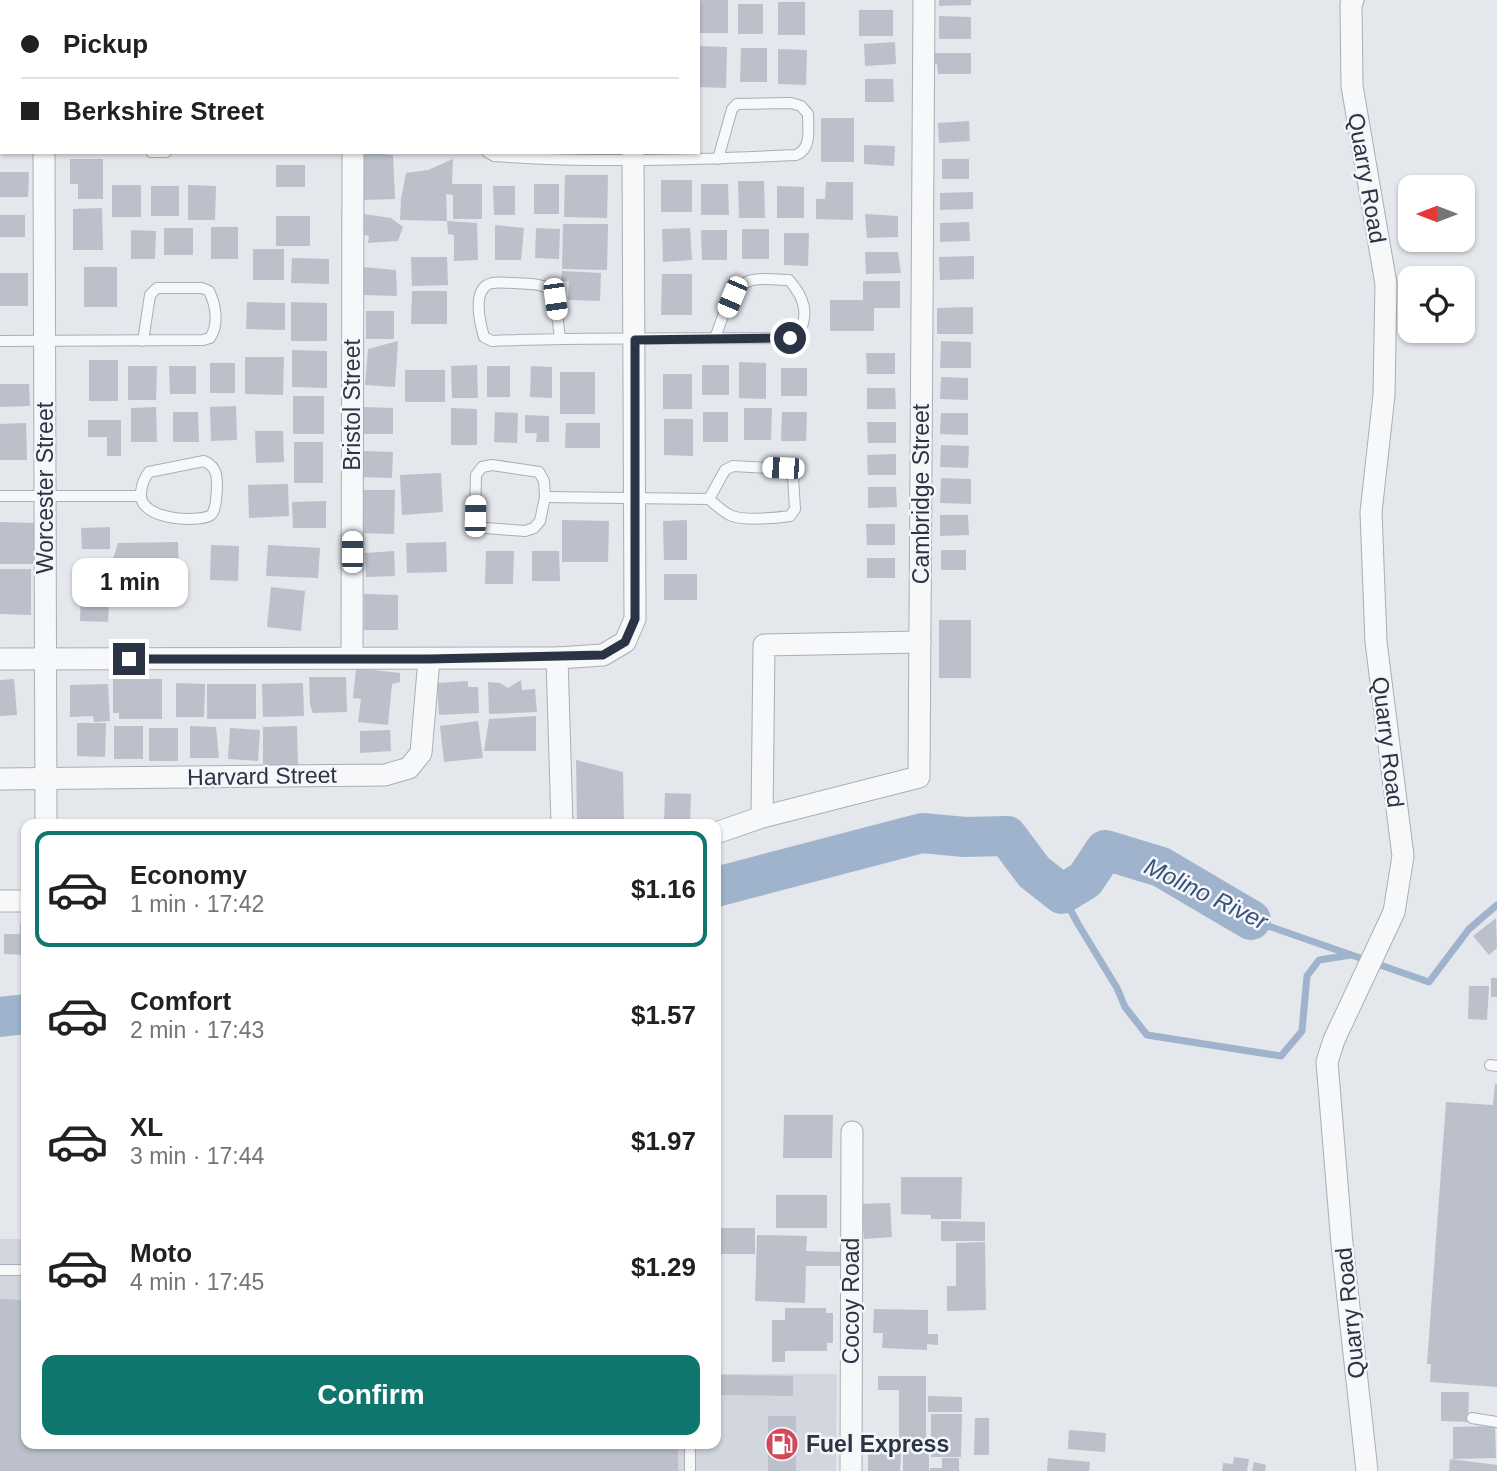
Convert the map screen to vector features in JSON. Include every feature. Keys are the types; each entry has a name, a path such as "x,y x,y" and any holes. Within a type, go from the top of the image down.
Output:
{"street":[{"name":"Cambridge Street","path":"721,831 762,817 919,777 924,0"},
{"name":"Quarry Road","path":"1353,0 1352,86 1386,284 1384,395 1371,512 1376,642 1403,856 1394,912 1334,1040 1328,1062 1342,1244 1367,1471"},
{"name":"Worcester Street","path":"44,154 46,819"},
{"name":"Bristol Street","path":"352,658 353,154"},
{"path":"0,659 557,658 603,655 625,642 635,619 633,156"},
{"path":"762,817 764,645 920,642"},
{"path":"557,658 562,819"},
{"name":"Harvard Street","path":"0,779 385,775 409,768 421,753 429,659"},
{"path":"0,901 21,901"},
{"name":"Cocoy Road","path":"851,1471 852,1132"}],"lane":[{"path":"490,154 718,159 796,155 803,153 808,145 808,114 801,106 792,103 737,104 732,109 718,159"},
{"path":"560,338 555,299 551,289 541,284 492,283 484,286 479,297 481,327 484,337 492,341 560,338 635,340 790,338 798,335 803,327 805,302 789,280 750,280 740,286 732,297 715,338"},
{"path":"0,341 45,342 143,341 203,340 210,338 215,330 214,301 209,291 202,288 157,288 149,295 143,341"},
{"path":"204,461 212,464 217,472 216,505 212,514 205,519 157,515 144,506 140,496 144,478 153,469 204,461"},
{"path":"492,465 539,472 544,481 545,497 540,521 534,528 525,531 485,528 475,516 476,475 482,467 492,465"},
{"path":"545,497 709,499 729,515 738,518 790,516 794,509 793,477 783,468 733,466 726,470 709,499"},
{"path":"0,496 140,496"},
{"path":"0,1269 21,1270"},
{"path":"1472,1418 1497,1422"},
{"path":"690,1449 690,1471"}],"shaded area":[{"path":"0,1239 21,1239 21,1449 721,1449 721,1374 837,1374 836,1471 0,1471"}],"building":[{"path":"700,0 728,0 728,33 700,33"},
{"path":"939,0 971,0 971,5 939,6"},
{"path":"778,2 805,2 805,35 778,35"},
{"path":"738,4 763,4 763,34 738,34"},
{"path":"859,10 893,10 893,36 859,36"},
{"path":"939,16 971,17 971,39 939,39"},
{"path":"895,42 896,64 865,66 864,44"},
{"path":"700,46 727,47 726,88 700,87"},
{"path":"741,48 767,48 767,82 740,82"},
{"path":"778,49 807,50 806,85 778,84"},
{"path":"928,53 971,53 971,74 938,74 937,64 928,64"},
{"path":"865,79 893,79 894,102 865,102"},
{"path":"821,118 854,118 854,162 821,162"},
{"path":"969,121 970,141 939,143 938,123"},
{"path":"864,145 895,146 894,166 864,164"},
{"path":"360,154 393,155 395,199 362,200"},
{"path":"70,159 103,159 103,199 78,199 78,184 70,184"},
{"path":"453,159 452,184 482,184 482,219 453,219 453,195 446,194 447,221 400,220 406,173 428,170"},
{"path":"942,159 969,159 969,179 942,179"},
{"path":"276,165 305,165 305,187 276,187"},
{"path":"0,172 29,172 28,197 0,197"},
{"path":"565,175 608,175 607,218 564,217"},
{"path":"661,180 692,180 692,212 661,212"},
{"path":"738,181 764,181 765,218 739,218"},
{"path":"826,182 853,182 853,220 816,219 816,199 825,199"},
{"path":"534,184 559,184 559,214 534,214"},
{"path":"701,184 728,184 729,215 701,215"},
{"path":"112,185 141,185 141,217 112,217"},
{"path":"188,185 216,186 215,220 188,220"},
{"path":"151,186 179,186 179,216 151,216"},
{"path":"493,186 515,186 515,215 494,215"},
{"path":"777,186 804,187 804,218 777,218"},
{"path":"973,192 973,209 940,210 940,193"},
{"path":"102,208 103,250 73,250 73,209"},
{"path":"357,213 391,218 403,227 398,241 368,243 369,236 360,234"},
{"path":"865,214 898,216 898,237 867,238"},
{"path":"0,215 25,215 25,237 0,237"},
{"path":"276,216 310,216 310,246 276,246"},
{"path":"447,221 477,223 478,260 454,261 454,235 448,234"},
{"path":"969,222 970,241 940,242 940,223"},
{"path":"563,224 608,224 607,270 562,269"},
{"path":"495,225 524,228 521,260 495,260"},
{"path":"211,227 238,227 238,259 211,259"},
{"path":"164,228 193,228 193,255 164,255"},
{"path":"536,228 560,229 559,259 535,258"},
{"path":"690,228 692,260 663,262 662,229"},
{"path":"742,229 769,229 769,259 742,259"},
{"path":"131,230 156,231 155,259 131,259"},
{"path":"701,230 727,230 727,260 702,260"},
{"path":"784,233 809,233 808,266 784,265"},
{"path":"253,249 284,249 284,280 253,280"},
{"path":"865,252 898,252 901,273 866,274"},
{"path":"974,256 974,279 940,280 939,257"},
{"path":"411,257 447,257 448,285 412,286"},
{"path":"292,258 329,259 329,284 291,283"},
{"path":"84,267 117,267 117,307 84,307"},
{"path":"363,267 396,270 397,296 363,295"},
{"path":"562,271 601,273 600,301 568,300 569,281 561,281"},
{"path":"0,273 28,273 28,306 0,306"},
{"path":"662,274 692,274 692,315 661,315"},
{"path":"863,281 900,281 900,308 874,308 874,331 830,331 830,300 863,300"},
{"path":"412,291 447,291 447,324 411,324"},
{"path":"247,302 285,303 285,330 246,329"},
{"path":"291,302 327,303 327,341 291,341"},
{"path":"973,307 973,334 937,334 937,308"},
{"path":"366,311 394,311 394,339 366,339"},
{"path":"398,341 395,387 365,385 368,349"},
{"path":"941,341 971,342 971,368 940,368"},
{"path":"292,350 327,351 327,388 292,387"},
{"path":"866,353 895,353 895,374 867,374"},
{"path":"245,357 284,357 283,395 245,394"},
{"path":"89,360 118,360 118,401 89,401"},
{"path":"739,362 766,363 766,399 739,398"},
{"path":"210,363 235,363 235,393 210,393"},
{"path":"477,365 478,398 452,398 451,366"},
{"path":"702,365 729,365 729,395 702,395"},
{"path":"128,366 157,366 156,400 128,400"},
{"path":"169,366 196,366 196,394 170,394"},
{"path":"487,366 510,366 510,397 487,397"},
{"path":"531,366 552,367 552,398 530,397"},
{"path":"781,368 807,368 807,396 781,396"},
{"path":"405,370 445,370 445,402 405,402"},
{"path":"560,372 595,372 595,414 560,414"},
{"path":"663,374 692,374 692,409 663,409"},
{"path":"941,377 968,378 968,400 940,399"},
{"path":"0,384 29,384 30,406 0,407"},
{"path":"867,388 895,388 896,409 867,409"},
{"path":"293,396 324,396 324,434 293,434"},
{"path":"236,406 237,440 211,441 210,407"},
{"path":"156,407 157,442 131,442 131,408"},
{"path":"363,407 393,408 393,434 362,434"},
{"path":"451,408 477,409 477,445 451,445"},
{"path":"744,408 772,408 771,440 744,440"},
{"path":"173,412 198,412 199,442 173,442"},
{"path":"495,412 518,413 517,443 494,442"},
{"path":"703,412 728,412 728,442 703,442"},
{"path":"782,412 807,412 806,441 781,441"},
{"path":"941,413 968,413 968,435 940,434"},
{"path":"525,415 549,416 549,442 536,442 537,433 525,433"},
{"path":"664,419 693,419 693,456 664,455"},
{"path":"88,420 121,420 121,456 107,456 107,437 88,437"},
{"path":"867,422 896,422 896,443 868,443"},
{"path":"26,423 27,460 0,460 0,424"},
{"path":"566,423 600,423 600,448 565,448"},
{"path":"255,431 283,431 284,462 256,463"},
{"path":"294,442 323,442 323,483 294,483"},
{"path":"941,445 969,446 968,468 940,467"},
{"path":"362,451 393,452 392,478 362,477"},
{"path":"896,454 896,475 868,475 867,455"},
{"path":"441,473 443,512 402,515 400,475"},
{"path":"941,478 971,479 971,504 940,503"},
{"path":"288,484 289,516 249,518 248,485"},
{"path":"868,487 896,487 897,507 868,508"},
{"path":"357,490 395,490 394,534 357,533"},
{"path":"326,501 326,528 293,528 292,502"},
{"path":"940,515 968,515 969,535 940,536"},
{"path":"562,520 609,521 608,562 562,562"},
{"path":"687,520 687,560 664,560 663,521"},
{"path":"0,522 34,523 34,564 0,564"},
{"path":"866,524 895,524 895,545 867,545"},
{"path":"110,527 110,549 82,549 81,528"},
{"path":"178,542 179,578 107,579 118,543"},
{"path":"446,542 447,572 407,573 406,543"},
{"path":"211,545 239,546 238,581 210,580"},
{"path":"268,545 320,548 318,578 266,576"},
{"path":"941,550 966,550 966,570 941,570"},
{"path":"394,551 395,576 366,577 365,553"},
{"path":"486,551 514,551 513,584 485,584"},
{"path":"532,551 559,551 560,581 532,581"},
{"path":"867,558 895,558 895,578 867,578"},
{"path":"0,569 31,569 31,615 0,614"},
{"path":"664,574 697,574 697,600 664,600"},
{"path":"271,587 305,591 301,631 267,627"},
{"path":"81,590 110,591 108,622 80,621"},
{"path":"364,594 398,595 398,630 364,630"},
{"path":"939,620 971,620 971,678 939,678"},
{"path":"356,668 400,673 400,682 392,684 388,725 358,722 361,699 353,698"},
{"path":"309,677 346,677 347,712 313,713"},
{"path":"14,679 17,715 0,716 0,680"},
{"path":"113,679 162,679 162,719 119,719 119,713 113,713"},
{"path":"521,680 522,690 535,689 537,712 489,714 488,682 500,683 508,688"},
{"path":"468,681 468,687 478,687 479,713 439,715 437,683"},
{"path":"176,683 205,684 204,717 176,717"},
{"path":"303,683 304,716 263,717 262,684"},
{"path":"108,684 110,721 94,722 93,716 70,717 70,685"},
{"path":"207,684 256,684 256,719 207,719"},
{"path":"536,716 536,751 484,751 489,719"},
{"path":"478,721 483,758 444,762 440,726"},
{"path":"77,723 106,723 105,757 77,756"},
{"path":"114,726 143,726 143,759 114,759"},
{"path":"190,726 216,727 219,758 190,758"},
{"path":"297,726 298,765 263,766 263,727"},
{"path":"149,728 178,728 178,761 149,761"},
{"path":"230,728 260,730 258,761 228,759"},
{"path":"390,730 391,751 360,753 360,731"},
{"path":"576,760 623,772 624,819 577,819"},
{"path":"665,793 691,794 690,819 664,819"},
{"path":"1496,918 1497,948 1489,955 1473,936"},
{"path":"21,923 21,955 4,954 4,934 20,934"},
{"path":"1491,978 1497,978 1497,997 1491,997"},
{"path":"1469,986 1489,986 1487,1020 1468,1019"},
{"path":"1495,1084 1497,1387 1430,1382 1431,1364 1427,1364 1446,1102 1493,1105"},
{"path":"784,1115 833,1115 832,1158 783,1158"},
{"path":"901,1177 962,1177 961,1219 931,1219 931,1215 901,1214"},
{"path":"776,1195 827,1195 827,1228 776,1228"},
{"path":"890,1203 892,1237 864,1239 861,1204"},
{"path":"941,1221 985,1222 985,1241 941,1241"},
{"path":"721,1228 755,1228 755,1254 721,1254"},
{"path":"757,1235 807,1236 806,1251 841,1252 841,1266 806,1266 805,1303 755,1301"},
{"path":"985,1242 986,1310 947,1311 947,1286 956,1286 956,1243"},
{"path":"0,1299 21,1300 21,1449 678,1449 678,1471 0,1471"},
{"path":"785,1308 826,1308 826,1313 833,1313 833,1343 827,1343 827,1351 785,1351 785,1362 772,1362 772,1320 785,1320"},
{"path":"874,1309 928,1310 928,1334 938,1334 938,1345 927,1344 927,1350 882,1348 883,1333 873,1333"},
{"path":"721,1375 793,1376 793,1396 721,1395"},
{"path":"878,1376 926,1376 926,1441 899,1441 899,1390 878,1390"},
{"path":"1441,1392 1469,1392 1468,1422 1441,1421"},
{"path":"928,1396 962,1397 962,1412 928,1412"},
{"path":"931,1414 962,1414 961,1457 931,1457"},
{"name":"Fuel Express","path":"768,1416 796,1416 796,1471 768,1471"},
{"path":"975,1418 989,1418 989,1455 974,1455"},
{"path":"1495,1426 1496,1458 1453,1459 1453,1427"},
{"path":"1069,1430 1106,1433 1105,1452 1068,1449"},
{"path":"903,1442 929,1443 929,1471 903,1471"},
{"path":"868,1450 901,1450 900,1471 868,1471"},
{"path":"1234,1457 1249,1459 1247,1471 1222,1471 1223,1463 1233,1464"},
{"path":"942,1458 959,1458 959,1471 930,1471 930,1468 942,1468"},
{"path":"1048,1458 1090,1462 1089,1471 1047,1471"},
{"path":"1450,1459 1497,1465 1497,1471 1449,1471"},
{"path":"1254,1462 1266,1465 1265,1471 1252,1471"}],"waterway":[{"name":"Molino River","path":"721,886 922,833 965,837 1007,836 1034,872 1062,894 1085,880 1105,850 1161,867 1251,920"},
{"path":"1062,894 1117,988 1125,1007 1147,1035 1281,1056 1302,1031 1307,976 1319,960 1351,955"},
{"name":"Molino River","path":"1251,920 1429,982 1469,929 1497,905"},
{"name":"Molino River","path":"0,1017 21,1015"}],"place":[{"name":"Fuel Express","path":"782,1444"}],"route":[{"path":"129,659 557,658 603,655 625,642 635,619 635,340 790,338"}]}
